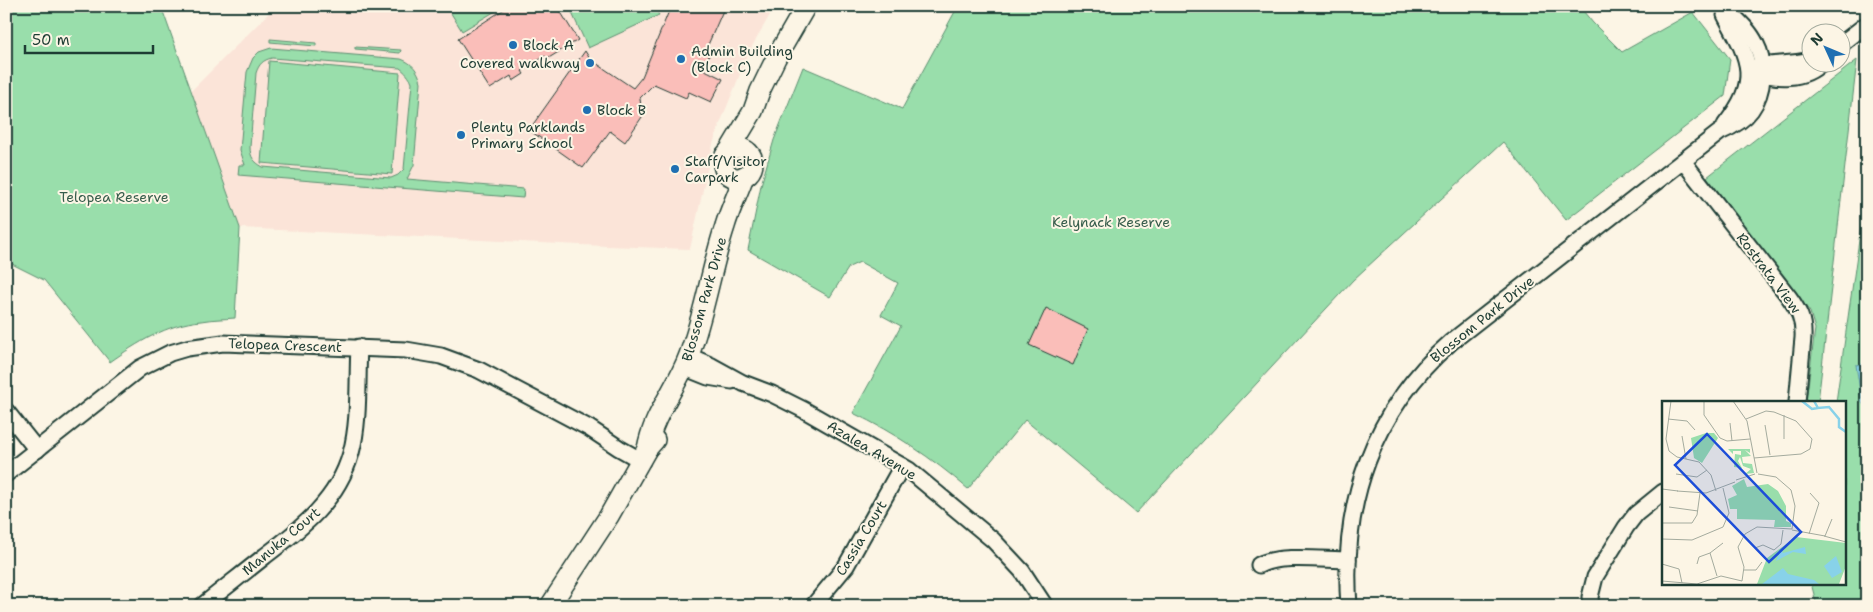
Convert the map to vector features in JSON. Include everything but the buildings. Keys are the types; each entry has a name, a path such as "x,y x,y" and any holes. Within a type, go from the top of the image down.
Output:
{"street":[{"path":"753,111 752,167 740,178 731,176 727,160 753,111 760,91 776,58 806,6"},
{"name":"Blossom Park Drive","path":"1349,606 1348,560 1355,503 1370,453 1389,414 1404,392 1435,356 1486,314 1720,132 1736,111 1747,85 1758,70 1746,55 1722,6"},
{"path":"1850,37 1867,24"},
{"path":"1758,70 1780,63 1800,62"},
{"path":"1758,70 1786,77 1800,76 1809,72"},
{"path":"727,160 738,148 751,155"},
{"name":"Blossom Park Drive","path":"725,225 727,160"},
{"name":"Rostrata View","path":"1683,162 1802,317 1804,338 1797,401"},
{"name":"Blossom Park Drive","path":"550,606 609,516 645,454 656,418 685,365 702,313 725,225 744,176"},
{"name":"Telopea Crescent","path":"6,474 130,375 152,361 204,344 244,342 414,351 460,362 589,428 619,448 645,454"},
{"name":"Manuka Court","path":"202,606 297,531 335,490 345,471 354,437 359,347"},
{"name":"Azalea Avenue","path":"685,365 708,377 744,383 772,394 804,410 902,466 925,482 994,540 1022,570 1044,606"},
{"path":"6,411 37,450"},
{"name":"Cassia Court","path":"813,606 846,566 902,466"},
{"path":"1590,606 1595,577 1626,527 1636,514 1662,493"},
{"path":"1259,565 1267,561 1279,559 1348,560"},
{"name":"Blossom Park Drive","path":"538,606 571,572"}],"shaded area":[{"name":"Plenty Parklands Primary School","path":"276,6 775,6 749,52 719,126 713,144 690,249 240,228 191,91"}],"green space":[{"name":"Telopea Reserve","path":"6,6 161,6 240,228 235,318 205,320 164,330 142,341 110,362 44,280 6,261"},
{"path":"456,6 504,6 462,31 449,10"},
{"path":"586,6 654,6 659,15 588,48 572,13"},
{"name":"Kelynack Reserve","path":"958,6 1579,6 1622,52 1693,12 1730,59 1725,96 1566,220 1503,142 1353,280 1136,513 1025,420 968,489 913,447 853,413 901,326 881,315 898,283 860,262 849,267 830,297 748,250 761,185 774,140 803,67 902,109"},
{"path":"270,39 316,43 316,46 270,42"},
{"path":"355,47 401,50 400,53 355,49"},
{"path":"271,48 401,59 405,61 414,68 421,82 414,165 407,179 524,189 523,198 238,175 239,165 245,165 240,150 247,72 253,58 259,52","holes":["272,58 400,68 412,83 404,169 398,175 391,178 263,167 253,159 250,147 256,73 264,61"]},
{"path":"1857,60 1818,401 1806,401 1815,329 1810,312 1707,177 1842,72 1850,72 1850,65"},
{"path":"269,61 400,73 392,174 261,163"},
{"path":"1867,184 1867,606 1817,606 1811,584 1846,584 1846,401 1836,401"}],"water":[{"path":"1867,363 1867,409 1862,403 1856,365"}],"place":[{"name":"Block A","path":"513,45"},
{"name":"Admin Building (Block C)","path":"681,59"},
{"name":"Covered walkway","path":"590,63"},
{"name":"Block B","path":"587,110"},
{"name":"Plenty Parklands Primary School","path":"461,135"},
{"name":"Staff/Visitor Carpark","path":"675,169"}]}
